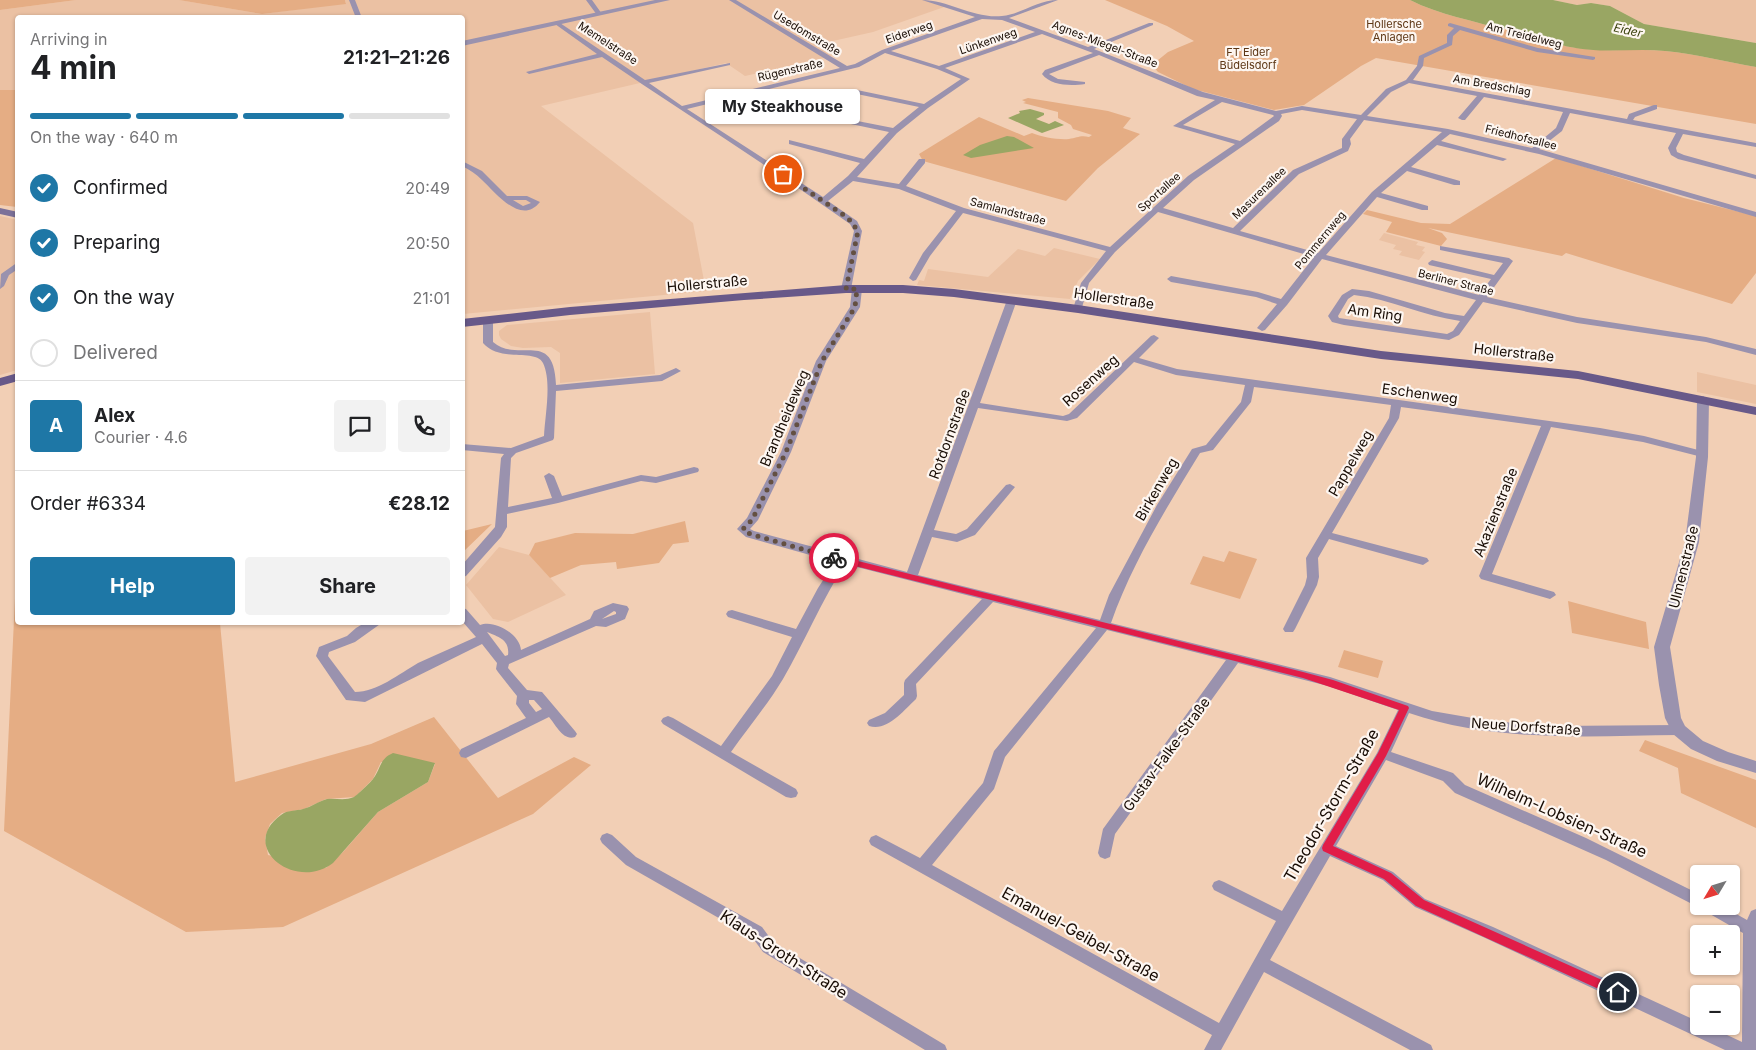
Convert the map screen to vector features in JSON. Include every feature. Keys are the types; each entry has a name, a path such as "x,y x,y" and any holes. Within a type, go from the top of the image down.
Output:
{"main road":[{"path":"0,211 15,214"},
{"name":"Hollerstraße","path":"465,323 606,308 851,289 903,289 1078,309 1381,355 1578,375 1756,411"},
{"path":"0,383 15,379"},
{"path":"0,383 15,382"}],"street":[{"path":"352,0 358,15"},
{"path":"589,0 599,14"},
{"path":"465,43 666,0"},
{"name":"Usedomstraße","path":"732,0 845,68"},
{"name":"Agnes-Miegel-Straße","path":"925,0 982,17 1003,18 1100,53 1180,86 1220,100 1276,113"},
{"path":"1003,18 1056,0"},
{"name":"Eiderweg","path":"845,68 857,66 884,51 982,17"},
{"name":"Memelstraße","path":"557,23 848,218 858,231 851,289"},
{"path":"1088,49 1151,24"},
{"name":"Am Treidelweg","path":"1450,25 1537,50 1593,58"},
{"path":"1364,117 1379,98 1396,85 1408,81 1420,66 1421,57 1425,53 1447,47 1450,44 1450,35 1459,28"},
{"name":"Lünkenweg","path":"940,68 1042,32"},
{"path":"823,201 851,178 894,131 925,106 966,80 940,68 884,51"},
{"path":"1083,83 1057,81 1049,79 1045,74 1048,71 1100,53"},
{"path":"529,72 604,54"},
{"name":"Memelstraße","path":"645,82 728,64"},
{"name":"Rügenstraße","path":"682,108 845,68"},
{"name":"Am Bredschlag","path":"1408,81 1756,145"},
{"path":"860,92 925,106"},
{"path":"1462,118 1482,94"},
{"path":"1220,100 1177,126 1240,143"},
{"path":"1629,121 1632,116 1654,107"},
{"name":"Friedhofsallee","path":"1276,113 1302,108 1448,131 1534,150 1755,213"},
{"path":"1534,150 1559,129 1568,110"},
{"name":"Sportallee","path":"1078,309 1085,283 1112,250 1190,178 1276,119 1278,116 1276,113"},
{"path":"830,117 894,131"},
{"name":"Masurenallee","path":"1234,232 1296,172 1345,149 1346,139 1364,117"},
{"name":"Pommernweg","path":"1262,328 1320,256 1375,194 1448,131"},
{"path":"1681,132 1672,148 1674,153 1681,157 1756,178"},
{"path":"792,142 865,162"},
{"path":"1436,142 1503,159"},
{"path":"901,188 922,161"},
{"path":"465,165 481,173 507,198"},
{"path":"1406,168 1457,183"},
{"name":"Samlandstraße","path":"851,178 901,188 961,210 1112,250"},
{"path":"1375,194 1425,208"},
{"name":"Berliner Straße","path":"1157,209 1428,287 1480,300 1589,322 1712,340 1756,352"},
{"path":"913,278 926,255 961,210"},
{"name":"Am Ring","path":"1444,248 1509,261 1456,333 1449,337 1344,322 1335,320 1332,316 1345,296 1352,292 1369,294 1444,316 1466,319"},
{"path":"1432,262 1497,278"},
{"path":"0,286 5,274 15,267"},
{"path":"1171,279 1258,295 1284,303"},
{"name":"Brandheideweg","path":"743,529 752,520 786,452 822,361 855,307 851,289"},
{"name":"Rotdornstraße","path":"911,578 1012,300"},
{"path":"465,447 512,451 549,438 551,389 548,363 542,356 528,352 505,353 494,349 488,343 488,320"},
{"name":"Rosenweg","path":"975,405 1063,419 1074,416 1154,338"},
{"name":"Eschenweg","path":"1133,359 1176,372 1644,439 1702,454"},
{"path":"551,389 662,378 676,371"},
{"name":"Birkenweg","path":"1104,626 1115,595 1163,505 1196,451 1209,448 1236,417 1246,402 1250,383"},
{"name":"Ulmenstraße","path":"1679,730 1673,718 1662,647 1692,542 1702,454 1703,400"},
{"name":"Pappelweg","path":"1289,629 1311,584 1313,577 1312,558 1394,418 1396,404"},
{"name":"Akazienstraße","path":"1546,424 1485,576 1550,595"},
{"path":"465,570 498,534 502,512 506,458 512,451"},
{"path":"502,512 558,500 641,478 656,480 694,470"},
{"path":"549,476 558,500"},
{"path":"927,532 957,538 971,532 1010,487"},
{"path":"465,561 491,533 500,527"},
{"name":"Neue Dorfstraße","path":"743,529 750,534 911,578 1330,682 1431,716 1490,726 1554,731 1679,730"},
{"path":"1326,535 1423,561"},
{"path":"722,752 801,635 824,588 842,560"},
{"path":"874,723 890,716 911,696 910,683 990,598"},
{"path":"732,614 801,635"},
{"path":"465,615 481,634 509,659"},
{"path":"509,659 595,622"},
{"path":"372,625 351,638 324,650 322,656 351,697 365,697 481,634 486,627 495,629 507,636 516,647 502,668 524,695"},
{"path":"922,866 989,784 999,755 1104,626"},
{"name":"Gustav-Falke-Straße","path":"1105,853 1108,833 1235,658"},
{"path":"524,695 537,695 570,734"},
{"path":"524,695 522,704 534,719"},
{"name":"Theodor-Storm-Straße","path":"1212,1050 1383,754 1405,708"},
{"path":"466,753 551,710"},
{"path":"668,721 791,793"},
{"path":"1679,730 1698,745 1723,757 1756,767"},
{"name":"Wilhelm-Lobsien-Straße","path":"1383,754 1448,776 1460,789 1601,850 1690,896"},
{"name":"Klaus-Groth-Straße","path":"606,839 631,861 757,932 768,948 939,1050"},
{"name":"Emanuel-Geibel-Straße","path":"876,841 1222,1033"},
{"path":"1327,848 1388,876 1420,903 1488,932 1742,1050"},
{"path":"1219,886 1286,919"},
{"path":"1724,915 1751,930"},
{"path":"1750,1050 1751,930 1756,915"},
{"path":"1262,963 1425,1050"}],"shaded area":[{"path":"76,0 179,0 262,14 346,3 345,0 926,0 947,6 873,32 815,45 832,56 745,76 726,63 541,106 693,223 706,291 465,314 465,15 15,15 15,90 0,90 0,10"},
{"path":"1553,0 1756,0 1756,43 1644,24 1610,6 1591,3 1577,5"},
{"path":"0,216 15,219 15,371 0,375"},
{"path":"1384,233 1418,242 1416,245 1425,247 1422,251 1425,252 1419,260 1399,255 1402,251 1393,249 1396,245 1379,240"},
{"path":"1054,248 1100,259 1078,281 1070,299 917,285 919,280 924,281 928,269 988,277 1018,249 1045,256"},
{"path":"650,312 655,374 560,383 560,353 551,347 523,348 511,346 501,339 499,335 499,331 507,325"},
{"path":"1697,372 1756,385 1756,404 1697,392"},
{"path":"499,547 529,555 566,595 508,622 493,619 466,585"}],"green space":[{"path":"0,0 76,0 0,10"},
{"path":"179,0 345,0 346,4 262,14"},
{"path":"1105,0 1410,0 1444,13 1503,30 1506,27 1519,30 1520,36 1529,34 1541,35 1570,47 1594,50 1665,51 1756,67 1756,124 1376,58 1361,66 1304,105 1274,110 1193,89 1158,72 1152,65 1168,52 1194,41 1167,26"},
{"path":"0,90 15,90 15,207 0,205"},
{"path":"1028,98 1108,111 1131,118 1123,128 1140,134 1098,168 1066,201 923,161 919,154 979,117 1024,136 1032,133 1050,138 1072,139 1092,135 1073,129 1071,125 1058,118 1058,112 1023,103 1026,102 1022,100"},
{"path":"1556,158 1684,198 1756,216 1756,273 1732,304 1566,253 1562,256 1428,228 1442,233 1447,239 1441,246 1386,232 1392,222 1363,214 1367,210 1421,223 1450,224"},
{"path":"685,521 689,542 673,544 659,563 617,569 616,562 581,565 550,578 529,555 535,543 575,533 633,534"},
{"path":"492,524 465,550 465,531"},
{"path":"1229,551 1257,559 1240,599 1190,584 1203,556 1224,562"},
{"path":"15,598 15,625 220,625 235,782 371,744 434,717 498,798 574,757 591,765 533,814 283,927 186,932 4,831","holes":["381,762 435,764 428,782 378,812 344,851 326,868 268,855 265,838 270,824 282,813 304,809 326,799 355,797 373,779"]},
{"path":"1568,601 1646,622 1649,649 1572,633"},
{"path":"1344,650 1383,661 1378,678 1338,667"},
{"path":"1645,740 1756,780 1756,828 1681,793 1678,768 1639,751"}],"water":[{"name":"Eider","path":"1410,0 1553,0 1577,5 1591,3 1610,6 1644,24 1756,43 1756,67 1665,51 1606,51 1570,47 1541,35 1528,34 1520,36 1517,33 1519,30 1506,27 1503,30 1444,13"},
{"path":"1030,109 1044,113 1044,115 1036,119 1049,124 1055,121 1064,125 1042,133 1008,118 1020,113 1019,111"},
{"path":"1007,136 1014,137 1034,148 971,158 963,155 980,145"},
{"path":"393,753 435,763 428,782 378,812 333,863 318,871 303,872 289,869 277,862 268,852 265,840 269,827 283,813 300,810 327,799 354,797 373,779 385,758"}],"way so far":[{"path":"783,174 806,188 854,223 858,231 846,289 857,289 855,307 846,325 822,361 786,452 752,520 743,529 750,534 834,558"}],"place":[{"name":"My Steakhouse","path":"783,174"}],"route":[{"path":"834,558 1330,682 1405,708 1383,754 1327,848 1388,876 1420,903 1618,992"}],"park label":[{"name":"Hollersche Anlagen","path":"1394,30"},
{"name":"FT Eider Büdelsdorf","path":"1248,58"}]}
